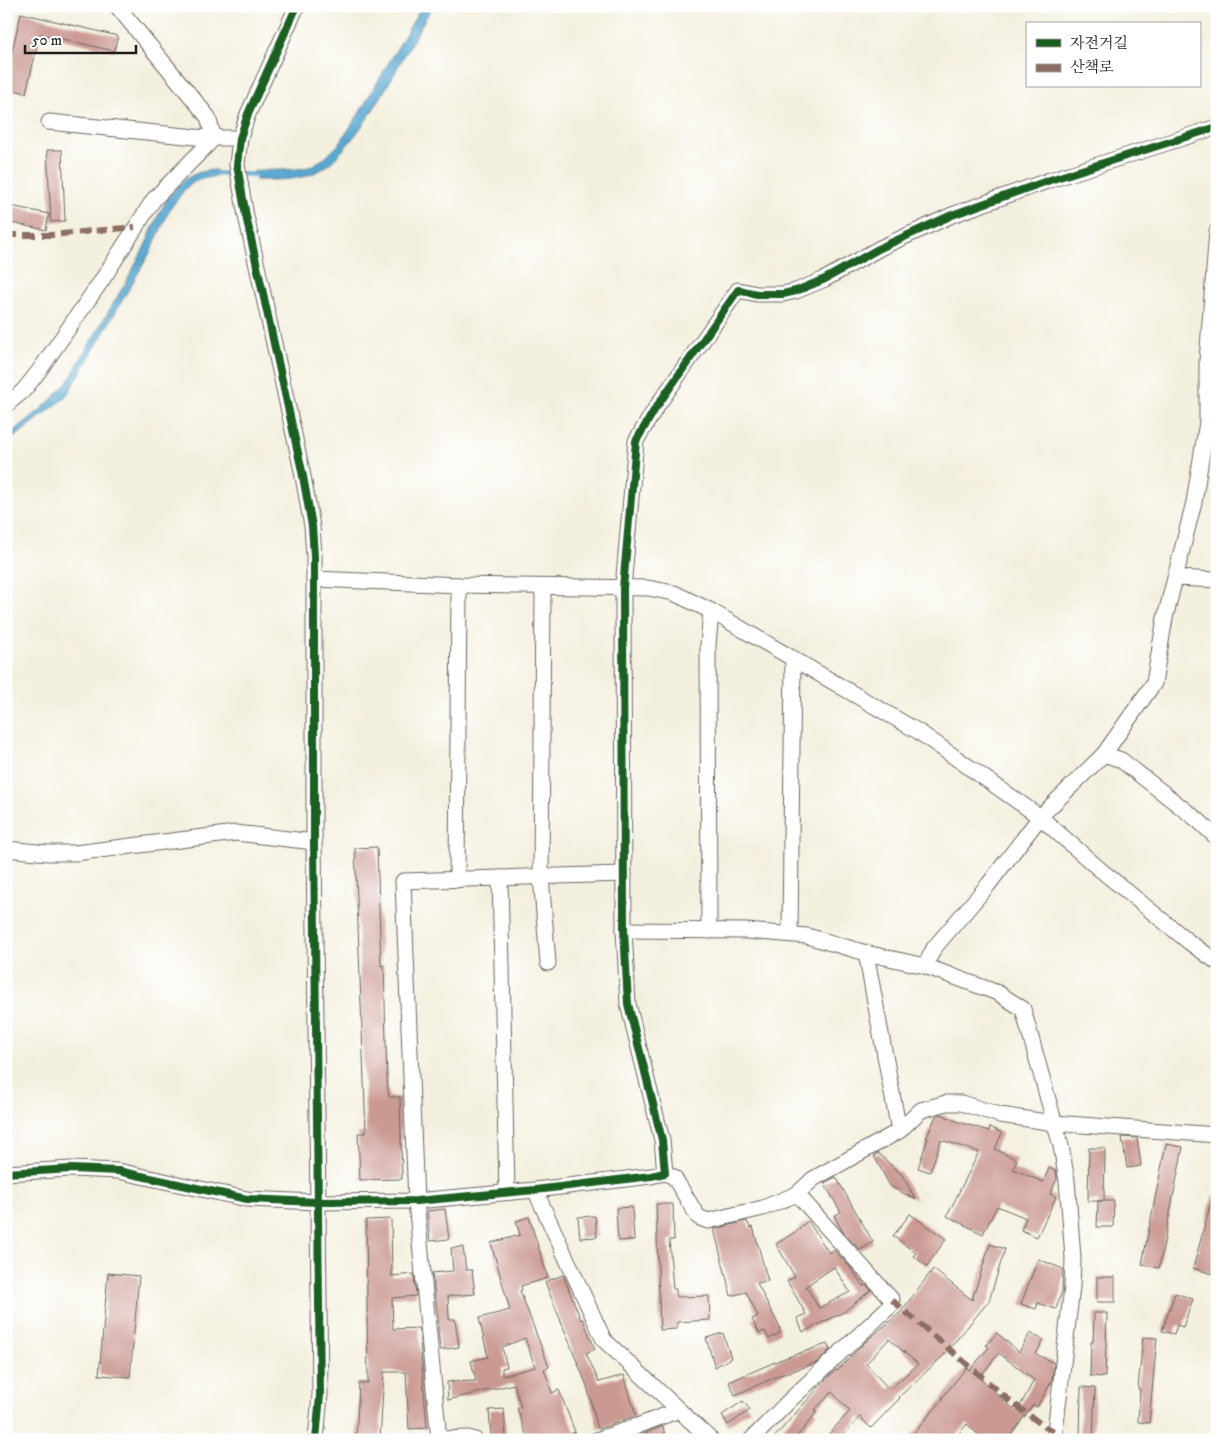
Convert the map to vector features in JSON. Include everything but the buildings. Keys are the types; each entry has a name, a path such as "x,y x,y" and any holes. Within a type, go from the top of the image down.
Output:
{"street":[{"path":"117,6 208,117 214,138"},
{"path":"297,6 248,114 240,138 237,166 312,526 314,579 314,842 320,1395 316,1440"},
{"path":"49,122 195,137 240,138"},
{"path":"665,1173 662,1140 628,1004 624,930 623,588 636,441 655,409 738,290 757,294 783,294 796,291 825,278 880,248 952,215 1050,180 1217,127"},
{"path":"6,405 24,391 39,371 102,280 154,199 214,138"},
{"path":"925,966 934,948 988,885 1040,817 1104,754 1154,683 1165,618 1194,502 1207,422 1207,362 1217,231"},
{"path":"1176,578 1217,580"},
{"path":"314,579 459,585 648,588 674,593 711,611 918,732 1040,817 1189,942 1217,962"},
{"path":"458,880 459,585"},
{"path":"543,587 541,876 548,963"},
{"path":"709,931 708,645 711,611"},
{"path":"790,934 793,658"},
{"path":"1104,754 1121,760 1199,821 1217,838"},
{"path":"6,849 48,853 75,853 236,833 314,842"},
{"path":"475,1440 468,1438 439,1440 416,1201 403,881 624,874"},
{"path":"500,878 507,1192"},
{"path":"624,930 747,931 807,936 866,953 925,966 998,993 1023,1009 1060,1146 1067,1181 1073,1258 1071,1296 1054,1440"},
{"path":"866,953 899,1131"},
{"path":"6,1174 71,1168 118,1171 247,1199 317,1202 416,1201 535,1190 665,1173 674,1177 698,1217 708,1221 763,1208 797,1194 813,1179 899,1131 922,1110 946,1103 961,1103 1000,1116 1054,1123 1217,1135"},
{"path":"535,1190 604,1340 706,1438"},
{"path":"750,1440 788,1401 891,1305 892,1300 797,1194"},
{"path":"596,1440 679,1410"}],"water":[{"path":"422,6 433,6 380,99 343,150 326,166 313,174 289,179 256,180 254,171 309,167 325,158 339,144 357,117"},
{"path":"216,170 216,176 197,180 186,188 170,209 151,251 69,392 61,401 6,444 6,436 40,410 70,379 133,268 161,209 171,193 191,176 200,172"}],"waterway":[{"path":"210,173 235,174"},
{"path":"242,174 260,175"}],"marked path":[{"path":"6,235 52,235 135,227"},
{"path":"892,1300 1010,1401 1045,1427 1054,1431"}],"cycle path":[{"path":"297,6 248,114 240,138 237,165 246,216 302,471 312,526 314,556 314,842 320,1395 316,1440"},
{"path":"6,1173 71,1169 118,1171 247,1199 317,1202 416,1201 535,1190 665,1173 662,1140 628,1004 624,930 623,588 636,441 655,409 738,290 757,294 783,294 796,291 825,279 880,248 952,215 1050,180 1217,127"}]}
